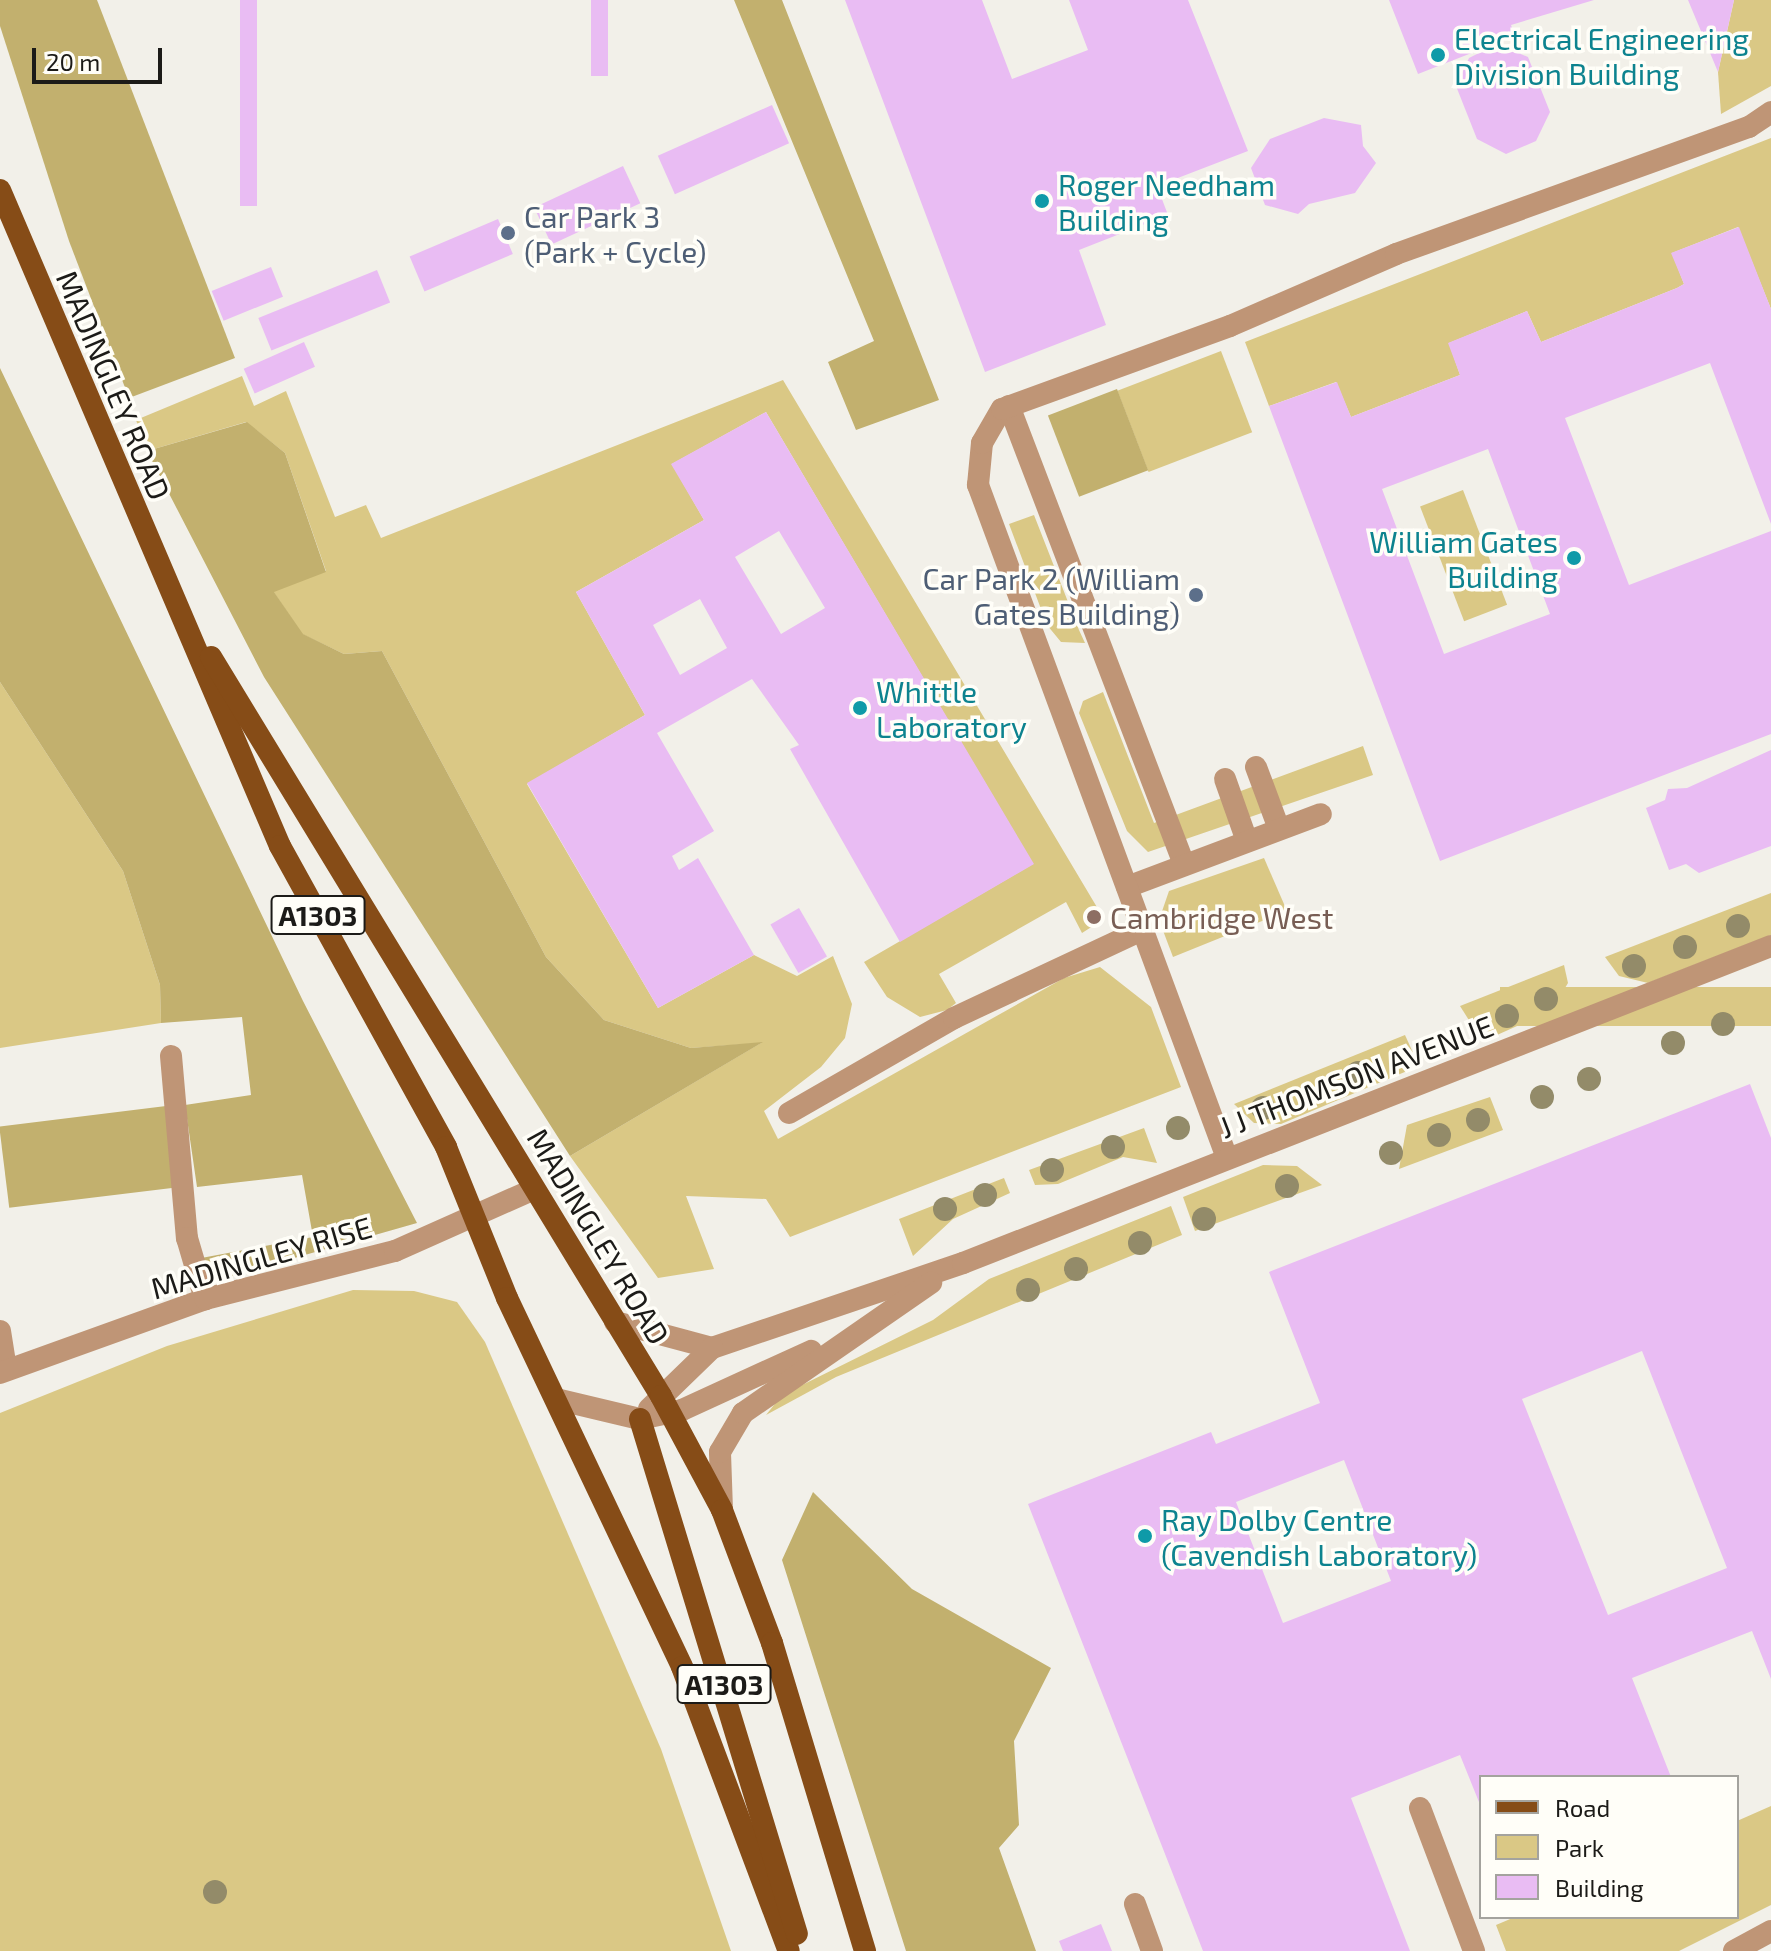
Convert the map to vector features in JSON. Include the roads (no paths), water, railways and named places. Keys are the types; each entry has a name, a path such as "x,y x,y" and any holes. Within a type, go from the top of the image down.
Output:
{"main road":[{"name":"MADINGLEY ROAD","path":"0,190 280,846 446,1147 473,1220 560,1400 682,1667 789,1951"},
{"name":"MADINGLEY ROAD","path":"176,602 665,1404 722,1510 772,1643 865,1951"},
{"name":"A1303","path":"640,1419 801,1951"}],"street":[{"path":"1227,1158 978,485 982,443 1009,406 1230,326 1396,254 1749,127 1771,112"},
{"path":"1009,406 1184,865"},
{"path":"1256,767 1279,829"},
{"path":"1225,779 1247,841"},
{"path":"1127,887 1321,814"},
{"path":"789,1113 954,1018 1142,930"},
{"name":"J J THOMSON AVENUE","path":"963,1263 1771,946"},
{"path":"171,1056 187,1238 205,1299"},
{"name":"MADINGLEY RISE","path":"3,1372 205,1299 395,1251 473,1220 534,1189"},
{"path":"722,1510 720,1452 743,1413 846,1337 963,1263"},
{"path":"665,1404 712,1348 963,1263"},
{"path":"615,1322 712,1348"},
{"path":"0,1331 3,1372"},
{"path":"560,1400 640,1419 665,1404 846,1337"},
{"path":"1420,1808 1474,1951"},
{"path":"1135,1904 1152,1951"},
{"path":"1734,1951 1771,1931"}],"place":[{"name":"Electrical Engineering Division Building","path":"1438,55"},
{"name":"Roger Needham Building","path":"1042,201"},
{"name":"Car Park 3 (Park + Cycle)","path":"508,233"},
{"name":"William Gates Building","path":"1574,558"},
{"name":"Car Park 2 (William Gates Building)","path":"1196,595"},
{"name":"Whittle Laboratory","path":"860,708"},
{"name":"Cambridge West","path":"1094,917"},
{"name":"Ray Dolby Centre (Cavendish Laboratory)","path":"1145,1536"}]}
